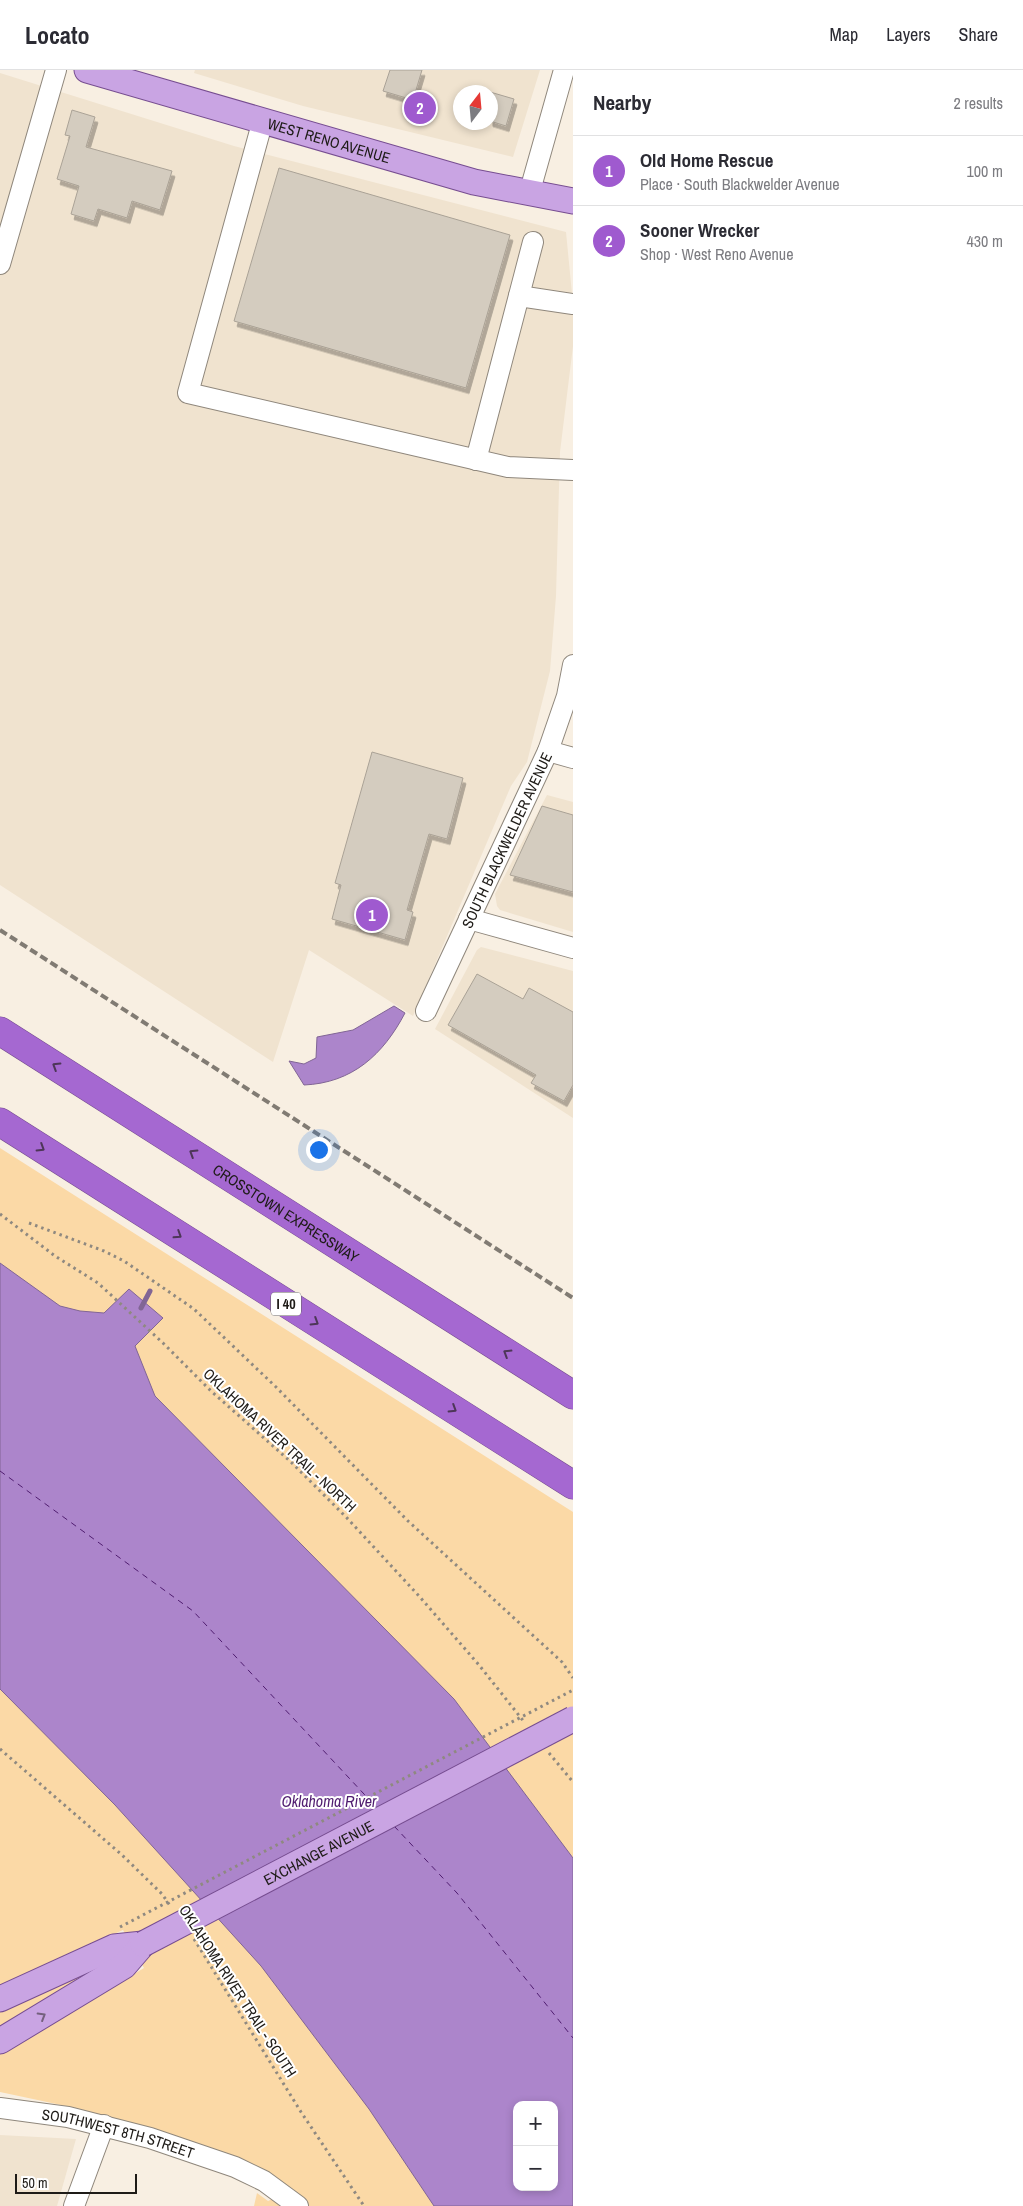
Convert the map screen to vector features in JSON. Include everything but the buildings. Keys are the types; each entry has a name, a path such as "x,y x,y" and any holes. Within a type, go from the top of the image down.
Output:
{"highway":[{"name":"CROSSTOWN EXPRESSWAY","path":"0,1031 573,1395"},
{"name":"I 40","path":"0,1122 573,1485"}],"main road":[{"name":"WEST RENO AVENUE","path":"87,70 474,182 573,201"},
{"name":"EXCHANGE AVENUE","path":"0,2041 124,1966 143,1944 573,1719"},
{"name":"EXCHANGE AVENUE","path":"0,1999 114,1947 143,1944"}],"street":[{"path":"0,264 56,70"},
{"path":"529,194 564,70"},
{"path":"263,120 188,393 508,467 573,470"},
{"path":"476,460 533,242"},
{"path":"519,296 573,304"},
{"name":"SOUTH BLACKWELDER AVENUE","path":"426,1011 548,751 567,696 573,665"},
{"path":"548,751 573,758"},
{"path":"469,919 573,948"},
{"name":"SOUTHWEST 8TH STREET","path":"0,2108 68,2117 150,2138 235,2167 264,2181 298,2206"},
{"path":"74,2206 104,2125"}],"path":[{"name":"OKLAHOMA RIVER TRAIL - NORTH","path":"0,1214 55,1256 98,1283 163,1342 211,1391 291,1462 347,1518 467,1651 529,1727"},
{"path":"29,1223 117,1258 164,1287 194,1309 276,1387 408,1521 562,1662 573,1678"},
{"path":"120,1927 573,1690"},
{"name":"OKLAHOMA RIVER TRAIL - SOUTH","path":"0,1749 128,1862 162,1894 172,1908"},
{"path":"546,1749 573,1782"},
{"name":"OKLAHOMA RIVER TRAIL - SOUTH","path":"192,1936 301,2112 364,2206"}],"shaded area":[{"path":"195,70 540,70 513,157 303,106 194,73"},
{"path":"0,73 234,146 566,232 573,304 573,346 560,452 556,596 550,671 527,762 511,786 413,1016 309,950 273,1062 0,885"},
{"path":"547,795 573,802 573,932 500,910 497,906 495,894"},
{"path":"481,947 573,971 573,1118 435,1029 477,950"},
{"path":"0,1148 573,1512 573,2206 254,2206 257,2193 268,2201 294,2190 256,2167 178,2137 80,2109 0,2092 0,2054 144,1968 123,1930 0,1986"},
{"path":"79,1975 81,1980 0,2027 0,2011"},
{"path":"0,2135 76,2139 57,2206 0,2206"}],"water":[{"path":"394,1006 405,1013 387,1042 376,1054 364,1064 337,1079 304,1085 289,1061 304,1064 316,1058 317,1037 353,1030"},
{"name":"Oklahoma River","path":"0,1263 60,1306 80,1311 104,1313 129,1289 163,1318 135,1346 155,1396 454,1699 573,1858 573,2206 434,2206 369,2109 261,1966 115,1805 0,1689"}],"waterway":[{"path":"141,1308 150,1291"}],"ferry route":[{"path":"0,1471 193,1611 378,1809"},
{"path":"394,1826 457,1893 573,2038"}],"railway":[{"path":"0,930 573,1298"}],"place":[{"name":"Sooner Wrecker","path":"420,108"},
{"name":"Old Home Rescue","path":"372,915"}]}
